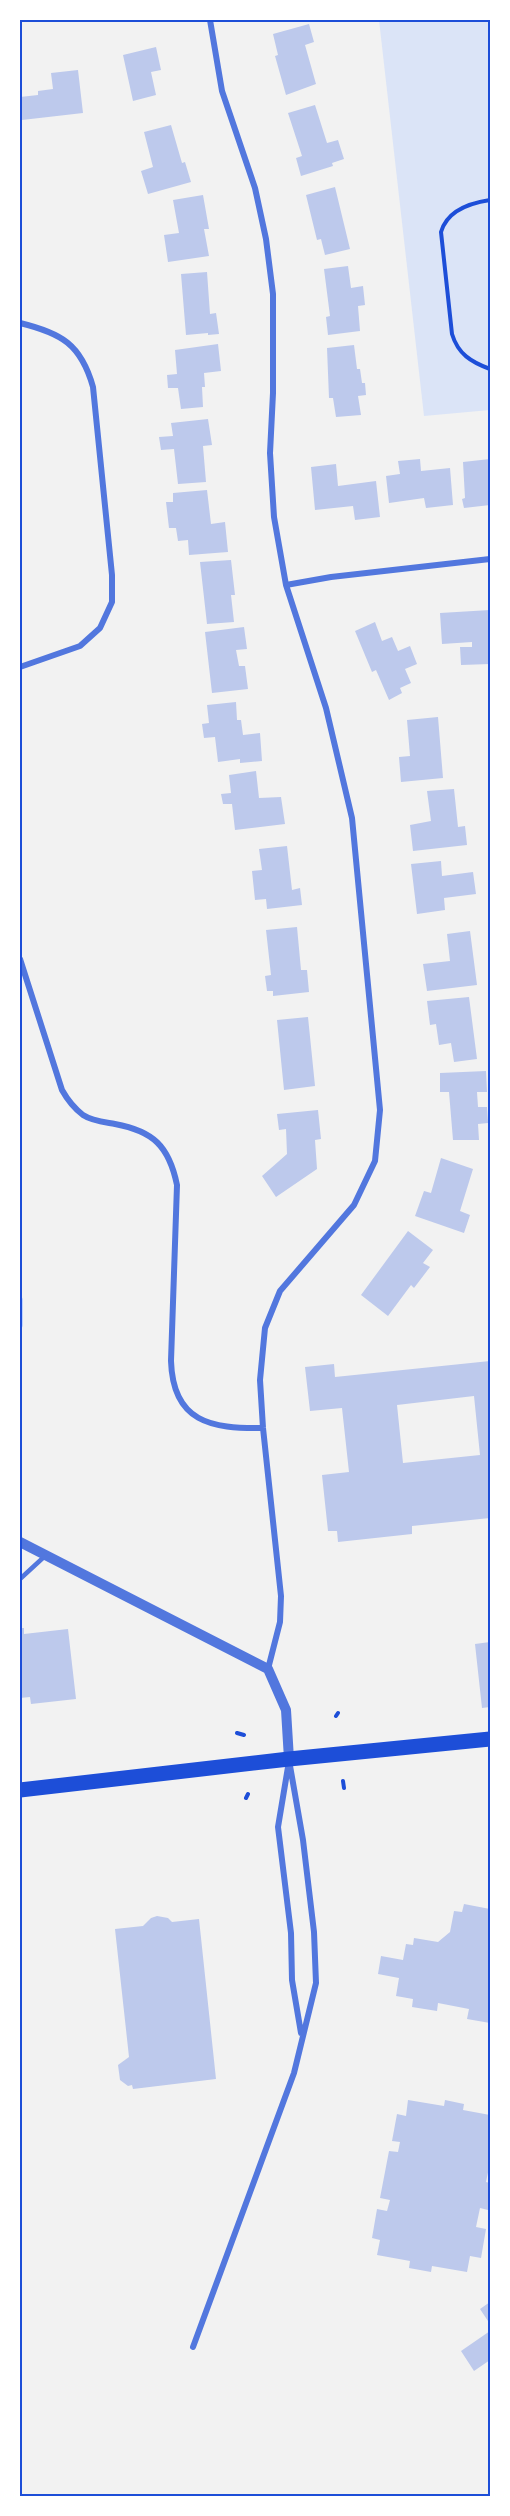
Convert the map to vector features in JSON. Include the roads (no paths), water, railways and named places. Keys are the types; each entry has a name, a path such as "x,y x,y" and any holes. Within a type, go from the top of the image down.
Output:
{"main road":[{"path":"20,1790 289,1759 490,1739"}],"street":[{"path":"193,2347 294,2073 316,1983 314,1932 303,1840 289,1759 286,1710 268,1669 280,1622 281,1596 263,1428 261,1354 264,1328 270,1309 280,1291 354,1205 375,1161 380,1110 352,818 326,708 286,585 274,517 270,453 273,393 273,294 269,261 255,188 222,91 210,20"},
{"path":"20,323 47,330 73,346 87,365 93,387 112,575 112,602 100,628 80,646 20,667"},
{"path":"286,585 331,577 490,560"},
{"path":"20,959 62,1090 68,1100 84,1116 141,1130 154,1139 166,1152 173,1167 177,1185 171,1361 172,1383 181,1401 190,1413 214,1426 263,1428"},
{"path":"20,1542 268,1669"},
{"path":"289,1759 278,1827 291,1933 292,1980 301,2037"}],"lane":[{"path":"20,1579 45,1556"}],"waterway":[{"path":"20,1300 20,1325"}]}
